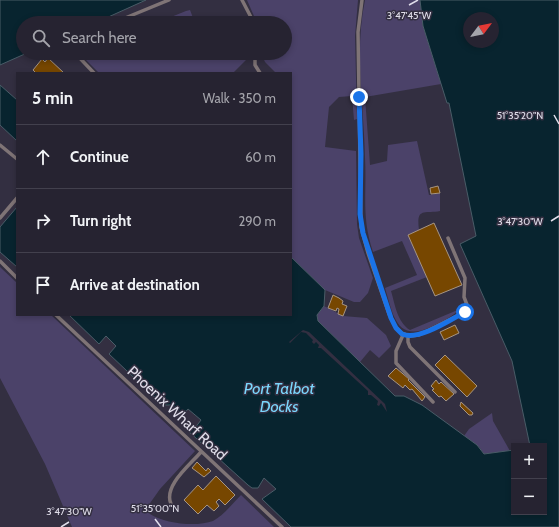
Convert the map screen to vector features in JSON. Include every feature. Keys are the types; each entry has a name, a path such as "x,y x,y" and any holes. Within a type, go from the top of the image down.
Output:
{"lane":[{"path":"130,16 169,0"},
{"path":"242,0 250,16"},
{"path":"362,0 358,32 361,227 368,253 389,314 396,328 403,335 408,336 425,333 474,308"},
{"path":"82,60 93,72"},
{"path":"256,60 260,72"},
{"path":"0,145 16,158"},
{"path":"0,218 16,199"},
{"path":"448,238 465,278 464,297 469,310"},
{"path":"0,261 16,277"},
{"name":"Phoenix Wharf Road","path":"57,316 282,527"},
{"path":"403,335 396,351 396,363 433,402"},
{"path":"408,336 410,347 456,392"},
{"path":"171,504 169,498 170,488 201,452"}],"shaded area":[{"path":"247,0 358,0 355,36 357,119 354,120 352,96 339,97 329,107 325,147 356,151 357,224 359,238 373,278 368,293 360,302 354,302 325,290 292,258 292,72 275,72 264,60 292,60 292,16 254,16"},
{"path":"365,0 420,0 423,26 441,84 365,97 370,165 387,161 388,145 417,141 429,195 440,193 440,211 422,213 418,223 419,230 408,235 427,277 391,291 399,318 410,330 460,309 431,327 419,331 410,331 403,329 398,323 394,316 385,288 417,275 402,241 373,252 367,227 365,205 364,138 360,79 360,39"},
{"path":"190,10 192,16 174,16"},
{"path":"86,60 246,60 234,72 98,72"},
{"path":"0,267 16,282 16,316 52,316 195,451 160,489 148,506 150,514 164,520 181,524 206,523 221,516 241,495 274,527 72,527 45,464 0,378"},
{"path":"324,306 343,316 367,318 386,335 391,346 379,358 370,350 360,362 318,321 317,315"},
{"path":"492,413 493,421 510,451 484,454 479,447 464,436 469,429"}],"water":[{"path":"0,0 146,0 111,16 16,16 16,58 0,65"},
{"name":"Port Talbot Docks","path":"420,0 559,0 559,527 291,527 262,499 276,489 264,478 258,488 252,488 248,485 187,430 195,428 201,420 188,409 183,415 172,405 163,405 109,354 116,346 106,336 99,344 70,316 292,316 292,258 325,290 324,306 317,315 318,321 395,396 404,396 422,405 477,445 484,454 511,450 511,515 547,515 547,443 529,443 512,361 460,244 476,236 449,103 447,103 423,26"},
{"path":"0,85 16,99 16,140 0,125"},
{"path":"16,208 16,266 0,252 0,227"}],"pier":[{"path":"303,330 309,332 385,404 387,412 381,403 379,406 377,405 378,401 371,395 368,395 368,391 321,348 318,348 319,345 316,342 314,344 312,342 313,340 306,333 301,332 290,343 289,342"}],"building":[{"path":"41,60 45,62 46,60 50,60 63,72 35,72 33,70"},
{"path":"438,186 440,193 431,194 430,188"},
{"path":"434,223 462,285 435,296 408,235"},
{"path":"333,295 343,301 342,304 347,306 343,316 338,314 339,309 337,308 336,311 328,308"},
{"path":"455,325 459,333 444,340 440,332"},
{"path":"445,355 477,386 467,397 435,365"},
{"path":"396,368 409,379 408,380 425,397 422,401 412,389 410,390 405,385 403,388 388,376"},
{"path":"436,380 439,384 441,382 454,394 446,401 432,390 434,389 431,386"},
{"path":"461,402 473,413 472,415 469,415 460,406"},
{"path":"197,462 206,471 208,468 211,471 204,477 192,468"},
{"path":"216,476 235,495 225,505 219,499 216,502 219,506 214,511 207,505 198,514 184,500 198,485 203,490"}],"route":[{"path":"359,97 361,227 368,253 392,321 397,330 402,334 406,336 413,336 425,333 465,312"}]}
